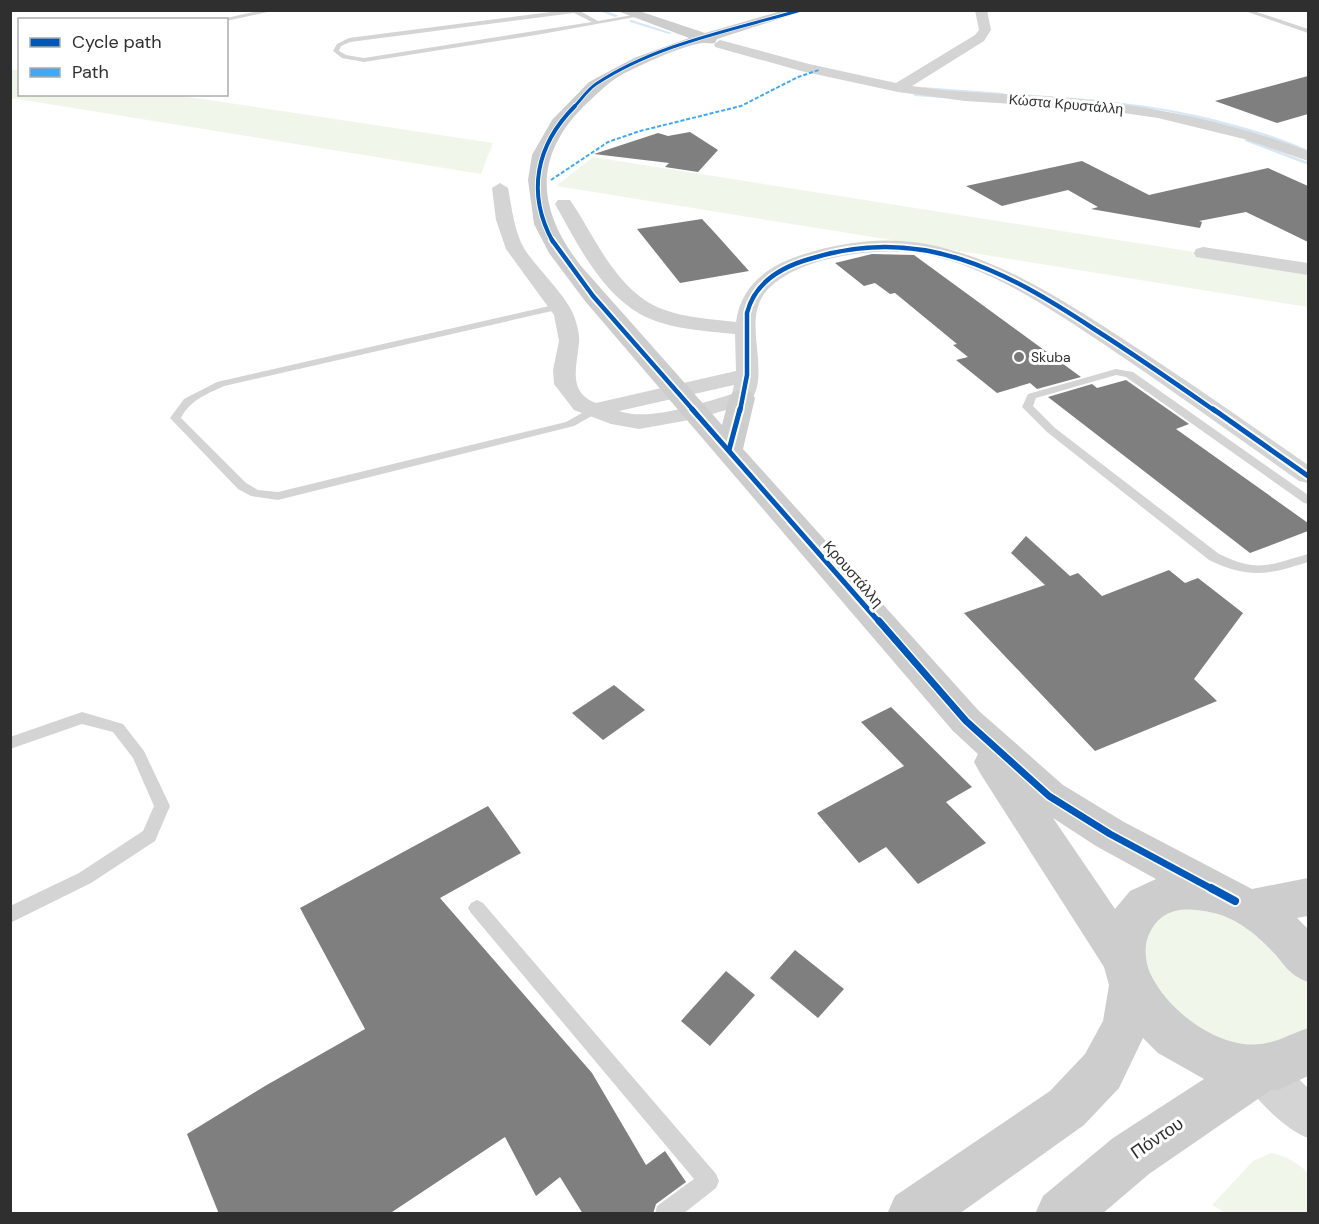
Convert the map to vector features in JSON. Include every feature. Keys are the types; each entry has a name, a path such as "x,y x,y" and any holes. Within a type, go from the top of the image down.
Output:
{"street":[{"name":"Κώστα Κρυστάλλη","path":"621,10 819,70 898,88 952,95 1076,104 1164,115 1231,129 1268,140 1308,156"},
{"path":"719,39 801,10"},
{"path":"898,88 980,38 985,30 981,10"},
{"path":"719,39 817,14"},
{"path":"687,25 731,26 783,16"},
{"name":"Κώστα Κρυστάλλη","path":"644,17 687,25 719,39"},
{"name":"Κρουστάλλη","path":"719,39 578,103 564,115 546,142 539,162 537,181 543,222 560,255 966,721 1049,796 1110,834 1243,904"},
{"path":"500,188 505,220 515,249 564,315 569,341 564,370 565,384 582,405 592,411 639,422 686,401 744,386"},
{"path":"564,204 588,248 615,283 647,310 711,325 745,329"},
{"path":"729,450 744,386 745,329 752,297 768,278 798,261 839,251 896,245 940,252 1011,279 1058,305 1308,476"},
{"path":"1203,253 1308,269"},
{"name":"Κρουστάλλη","path":"966,721 1127,971 1147,1011 1162,1026 1198,1053 1229,1065 1258,1070"},
{"path":"913,1214 1067,1108 1102,1071 1125,1026 1127,971 1125,929 1138,908 1161,895 1183,891 1209,893 1243,904 1284,932 1308,961"},
{"path":"1243,904 1308,897"},
{"path":"1258,1070 1280,1066 1299,1059 1308,1051"},
{"path":"1258,1070 1308,1117"},
{"name":"Πόντου","path":"1061,1214 1131,1156 1258,1070"}],"lane":[{"path":"228,19 275,10"},
{"path":"1244,10 1308,31"},
{"path":"597,23 575,11 349,40 339,45 336,51 344,57 364,60 644,17"},
{"path":"558,307 221,384 200,392 180,406 174,418 242,486 255,494 278,496 570,424 592,411"},
{"path":"1308,500 1130,374 1116,372 1032,396 1027,407 1051,430 1214,557 1237,570 1260,572 1308,558"},
{"path":"10,743 82,718 118,728 139,755 162,806 149,836 85,878 10,915"},
{"path":"477,908 710,1181 665,1214"}],"shaded area":[{"path":"11,69 18,71 18,96 183,96 493,143 481,174 11,98"},
{"path":"593,157 1308,270 1308,307 556,186"},
{"path":"1195,906 1222,909 1297,961 1308,984 1308,1028 1307,1034 1290,1050 1212,1047 1148,985 1143,939 1153,923 1171,910"},
{"path":"1271,1153 1291,1160 1308,1173 1308,1213 1226,1213 1212,1205 1253,1161"}],"building":[{"path":"1308,76 1308,114 1277,123 1215,101"},
{"path":"690,132 718,150 698,172 665,167 669,163 594,154 658,133 668,136"},
{"path":"1082,161 1149,195 1268,168 1308,186 1308,242 1246,212 1199,221 1202,222 1200,228 1091,209 1098,207 1068,190 1002,206 966,186"},
{"path":"702,219 749,271 680,283 637,229"},
{"path":"872,254 914,255 1081,377 1037,389 1030,383 997,393 956,360 968,357 953,345 957,344 895,293 890,294 875,283 864,286 835,263"},
{"path":"1126,380 1189,424 1176,429 1308,523 1308,531 1250,553 1048,397 1092,384 1097,388"},
{"path":"1026,536 1070,576 1078,573 1102,596 1169,570 1185,583 1198,578 1243,613 1194,679 1217,701 1095,751 964,613 1045,585 1011,553"},
{"path":"614,685 645,710 603,740 572,713"},
{"path":"891,707 972,787 946,802 986,843 918,884 886,847 859,863 817,813 904,766 861,722"},
{"path":"488,806 521,853 440,898 592,1073 646,1165 665,1151 686,1182 656,1204 653,1214 583,1214 560,1177 536,1196 505,1137 389,1214 219,1214 187,1134 365,1029 300,908"},
{"path":"795,950 844,989 818,1018 770,978"},
{"path":"726,971 755,995 710,1046 681,1021"}],"waterway":[{"path":"599,10 616,16"},
{"path":"631,21 670,33"},
{"path":"925,88 1003,94"},
{"path":"915,95 943,97"},
{"path":"1017,95 1129,104 1202,117 1273,138 1308,152"},
{"path":"1247,140 1308,164"}],"marked path":[{"path":"551,180 585,155 608,142 640,131 741,106 789,81 819,70"}],"cycle path":[{"path":"801,10 666,50 616,72 592,87 558,124 541,155 538,180 540,205 549,234 566,262 593,296 966,721 1049,796 1110,834 1235,901"},
{"path":"729,450 747,375 747,313 760,287 775,274 793,264 812,258 851,249 894,247 923,249 961,258 982,265 1025,286 1130,352 1308,476"}],"place":[{"name":"Skuba","path":"1019,357"}]}
